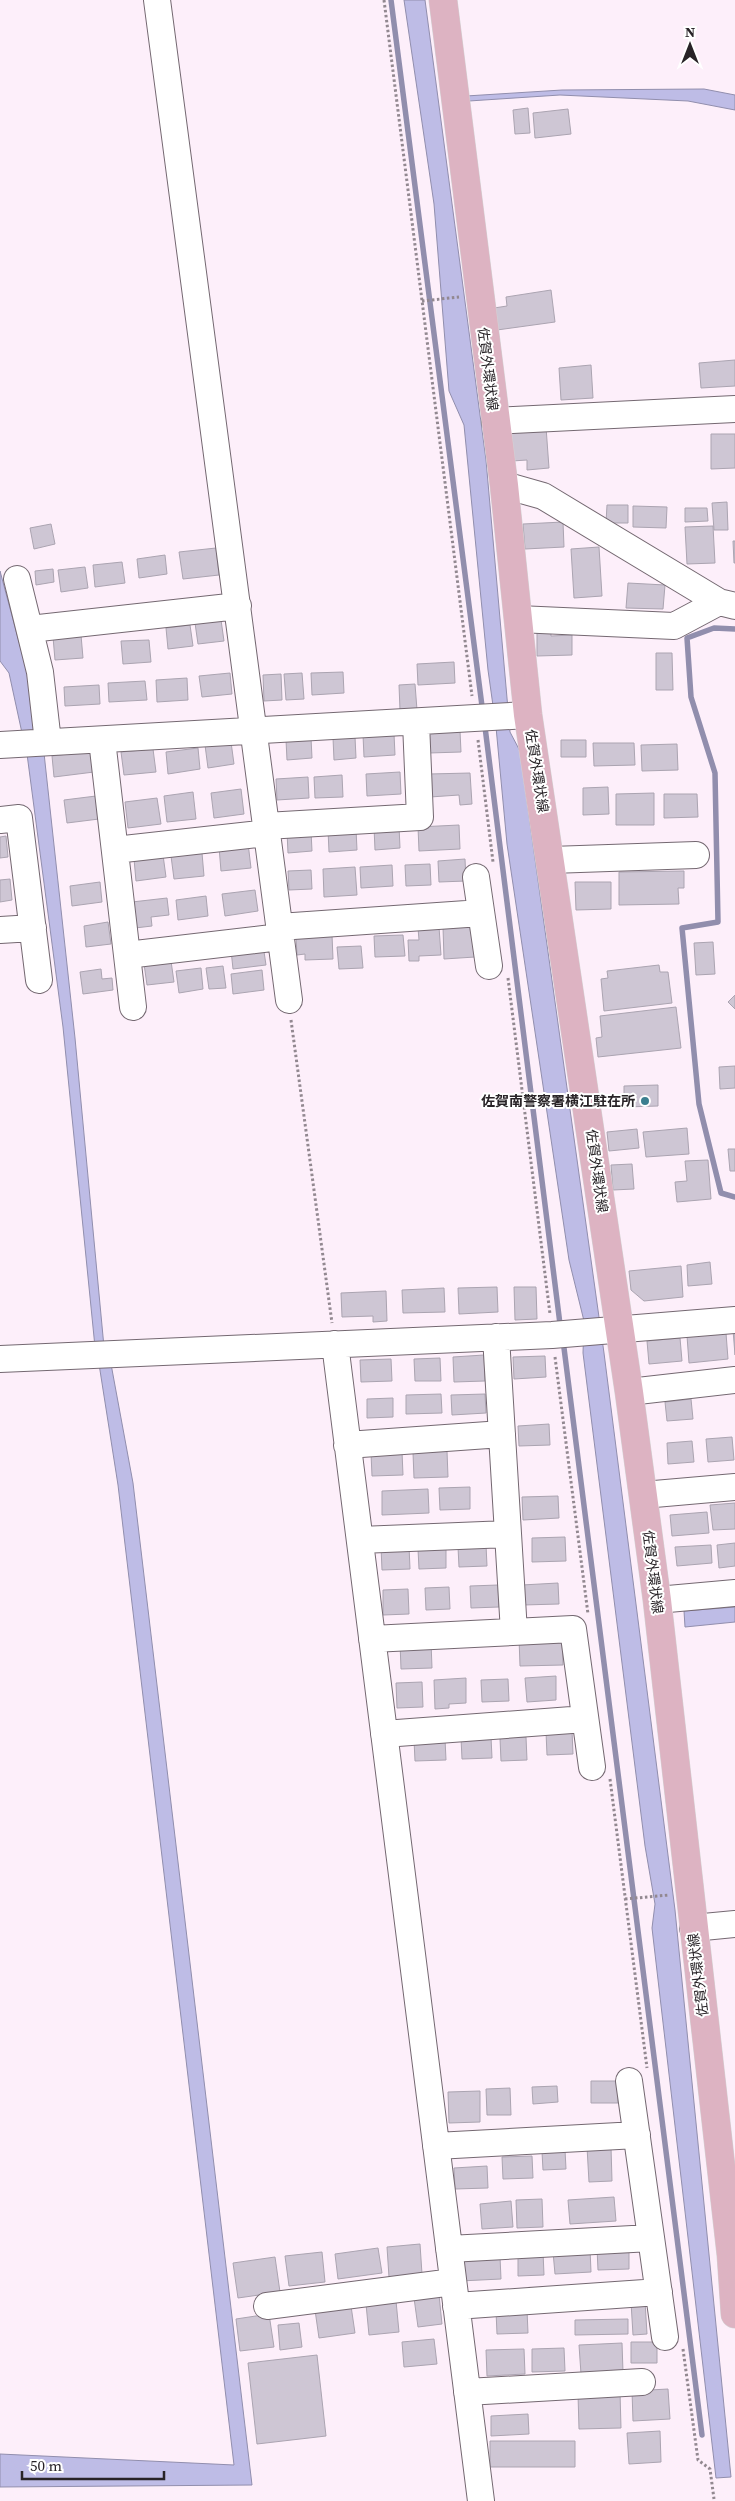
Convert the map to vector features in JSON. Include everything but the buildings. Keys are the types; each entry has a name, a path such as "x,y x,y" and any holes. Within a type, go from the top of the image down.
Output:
{"main road":[{"name":"佐賀外環状線","path":"443,0 504,486 518,619 502,716 551,860 617,1331 629,1392 657,1600 693,1928 733,2255 735,2314"}],"street":[{"path":"157,0 289,1000"},
{"path":"495,421 735,409"},
{"path":"504,486 543,496 727,604"},
{"path":"17,579 40,672 48,742"},
{"path":"518,619 674,626 727,604"},
{"path":"30,629 238,606"},
{"path":"0,745 502,716"},
{"path":"115,850 266,829 420,817 416,722"},
{"path":"102,740 133,1008"},
{"path":"0,820 19,818 39,980"},
{"path":"551,860 696,855"},
{"path":"485,871 481,913 498,969"},
{"path":"127,955 280,932 481,913"},
{"path":"0,930 33,928"},
{"path":"0,1359 552,1335 735,1320"},
{"path":"496,1337 514,1632"},
{"path":"335,1344 481,2501"},
{"path":"629,1392 735,1380"},
{"path":"347,1445 502,1434"},
{"path":"643,1495 735,1487"},
{"path":"360,1540 508,1534"},
{"path":"657,1600 735,1593"},
{"path":"372,1639 573,1629 585,1719 600,1769"},
{"path":"384,1734 585,1719"},
{"path":"693,1928 735,1924"},
{"path":"639,2079 637,2135 659,2292 674,2339"},
{"path":"436,2146 637,2135"},
{"path":"449,2250 651,2238"},
{"path":"267,2306 454,2294 659,2292"},
{"path":"467,2392 642,2382"}],"path":[{"path":"384,0 422,301 502,716 485,871"},
{"path":"422,301 479,295"},
{"path":"498,969 552,1335 590,1622"},
{"path":"289,1000 335,1344"},
{"path":"600,1769 625,1899 639,2079"},
{"path":"625,1899 689,1893"},
{"path":"674,2339 698,2460 710,2469 714,2498"}],"water":[{"path":"404,0 425,0 486,460 510,732 520,751 604,1353 675,1910 731,2477 716,2478 652,1928 655,1904 645,1846 583,1353 584,1321 569,1260 507,844 464,425 449,391 434,204"},
{"path":"704,89 735,95 735,110 688,101 560,95 469,101 466,96 562,90"},
{"path":"0,571 29,679 38,732 22,733 9,673 0,661"},
{"path":"44,753 75,1038 104,1347 95,1347 63,1027 27,754"},
{"path":"99,1364 111,1364 133,1483 252,2485 0,2487 0,2454 234,2465 118,1485"},
{"path":"735,1607 735,1622 685,1627 684,1611"}],"waterway":[{"path":"391,0 482,706"},
{"path":"735,629 714,628 687,638 691,697 715,773 718,922 682,928 699,1104 721,1193 735,1197"},
{"path":"485,727 560,1324"},
{"path":"564,1348 702,2435"}],"place":[{"name":"佐賀南警察署横江駐在所","path":"645,1101"}]}
